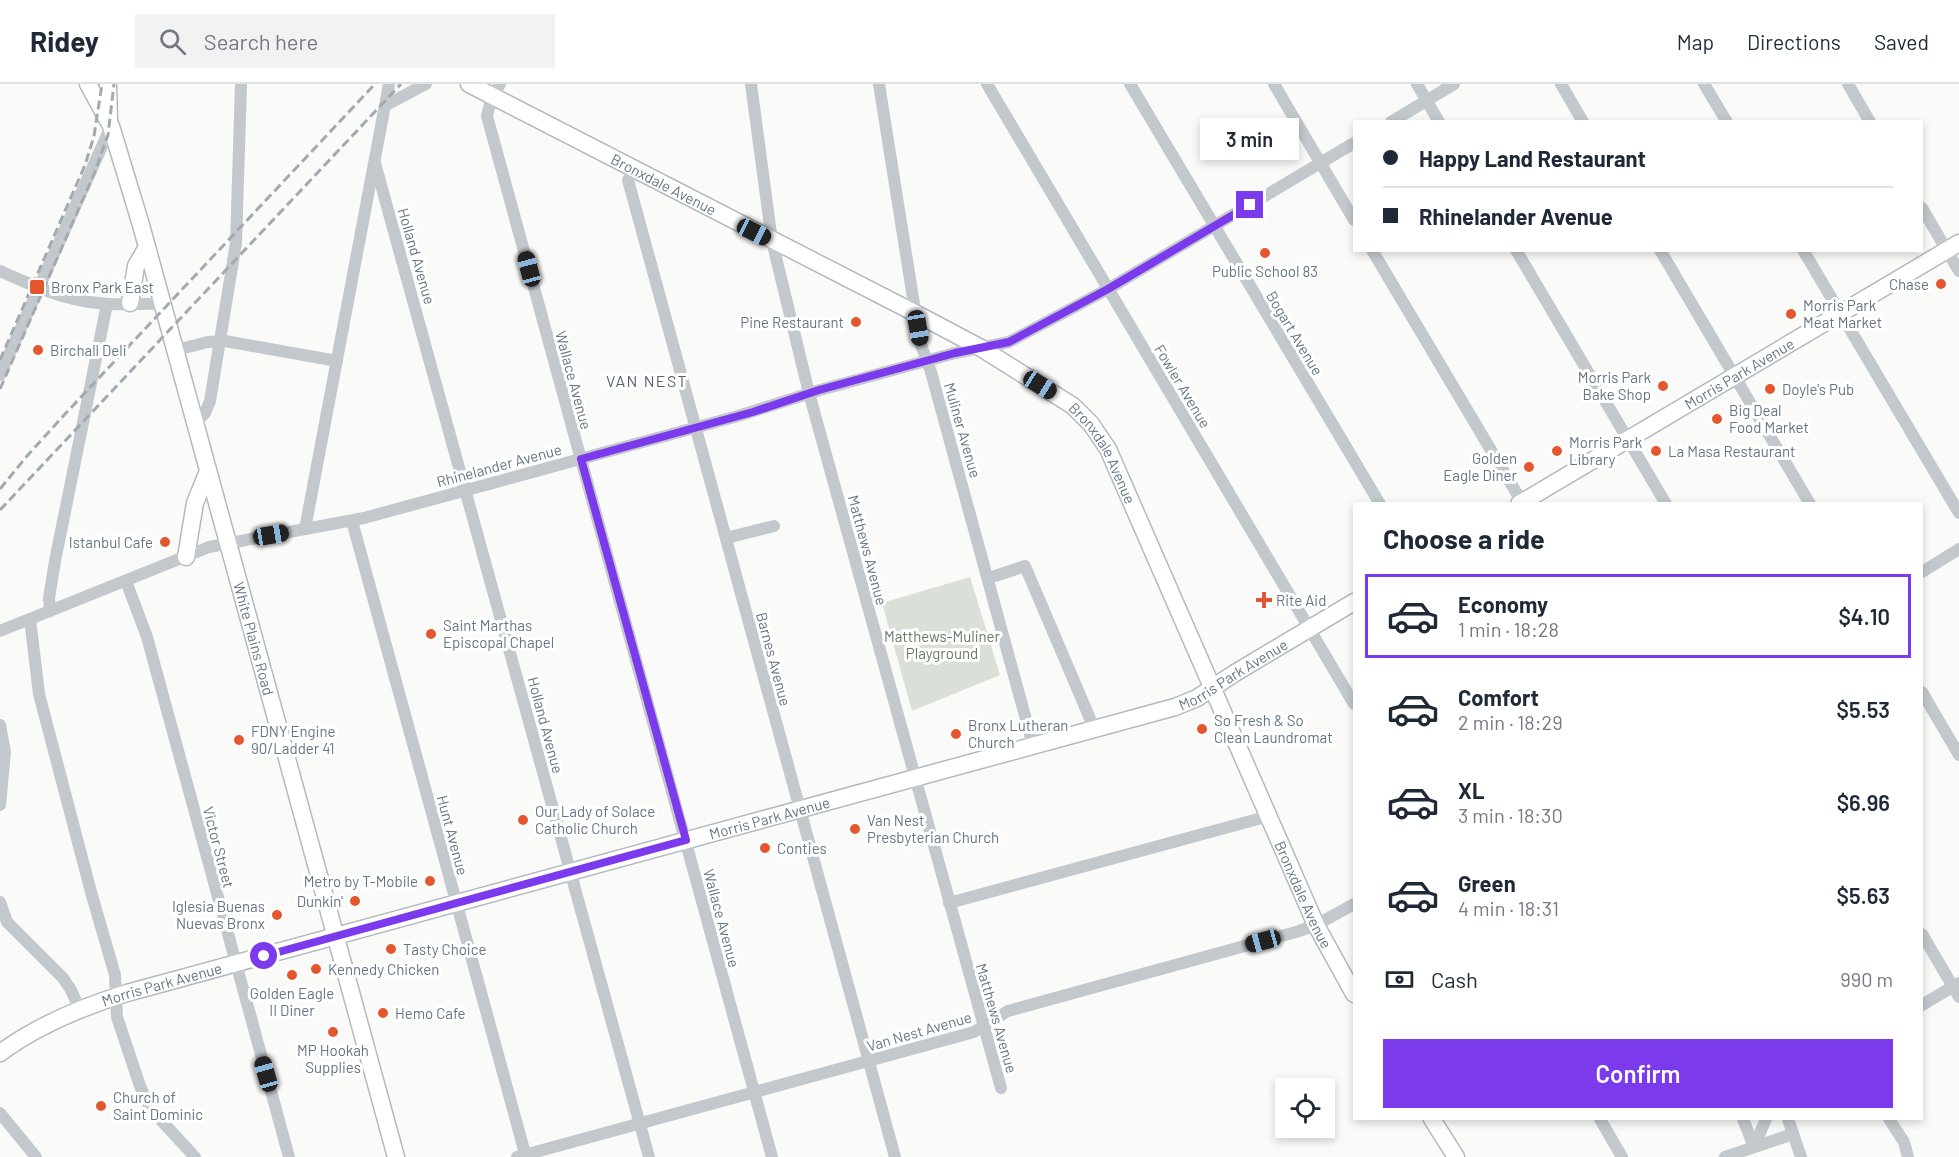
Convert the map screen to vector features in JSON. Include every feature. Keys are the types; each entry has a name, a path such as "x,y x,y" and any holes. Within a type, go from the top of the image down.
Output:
{"main road":[{"name":"White Plains Road","path":"88,84 107,119"},
{"name":"White Plains Road","path":"98,84 164,304 396,1157"},
{"name":"White Plains Road","path":"107,119 108,84"},
{"name":"Bronxdale Avenue","path":"469,84 496,90 634,170 981,348 1074,406 1107,449 1316,925 1353,991"},
{"path":"130,303 136,266 147,247"},
{"name":"Morris Park Avenue","path":"1524,502 1953,247"},
{"path":"186,557 195,503 208,471"},
{"name":"Morris Park Avenue","path":"0,1053 27,1035 116,996 1175,706 1197,698 1353,603"},
{"path":"1433,1120 1456,1157"}],"street":[{"path":"195,423 209,406 238,230 241,84"},
{"path":"305,529 389,84"},
{"path":"386,105 426,84"},
{"name":"Matthews Avenue","path":"751,84 772,241 809,393 1001,1088"},
{"name":"Muliner Avenue","path":"879,84 920,342 989,579 1033,745"},
{"name":"Fowler Avenue","path":"987,84 1353,702"},
{"name":"Bogart Avenue","path":"1130,84 1379,502"},
{"path":"1274,84 1353,218"},
{"path":"1417,84 1438,120"},
{"path":"1394,120 1454,84"},
{"path":"1561,84 1582,120"},
{"path":"1704,84 1726,120"},
{"path":"1848,84 1869,120"},
{"name":"Wallace Avenue","path":"496,90 488,116 772,1157"},
{"path":"0,375 39,288 107,119"},
{"name":"Rhinelander Avenue","path":"0,631 209,547 352,521 753,412 809,393 927,361 1009,342 1108,289 1353,144"},
{"name":"Holland Avenue","path":"375,162 649,1157"},
{"name":"Barnes Avenue","path":"634,170 628,180 895,1157"},
{"path":"1923,209 1953,247 1959,271"},
{"path":"1373,252 1521,502"},
{"path":"1517,252 1665,502"},
{"path":"1661,252 1809,502"},
{"path":"1804,252 1959,513"},
{"path":"0,271 39,288 85,301 106,304 164,304"},
{"path":"50,611 49,598 106,304"},
{"path":"176,350 220,341 337,361"},
{"name":"Hunt Avenue","path":"352,521 523,1156"},
{"path":"726,538 774,526"},
{"path":"1923,571 1959,549"},
{"path":"989,579 1025,566 1094,728"},
{"name":"Victor Street","path":"126,581 147,637 289,1157"},
{"path":"30,619 39,694 115,975 117,1017 146,1099 159,1118 195,1157"},
{"path":"1923,694 1959,755"},
{"path":"0,725 5,752 0,805"},
{"path":"949,903 1269,816"},
{"path":"0,902 7,922 63,978 80,1010"},
{"name":"Van Nest Avenue","path":"523,1156 974,1032 1008,1011 1316,925 1353,905"},
{"path":"1923,936 1957,989 1923,1005"},
{"path":"0,1113 36,1157"},
{"path":"1601,1120 1622,1157"},
{"path":"1743,1120 1754,1147"},
{"path":"1754,1147 1766,1120"},
{"path":"1788,1120 1801,1157"},
{"path":"1890,1120 1904,1142 1908,1157"},
{"path":"1725,1157 1793,1134"}],"green space":[{"name":"Matthews-Muliner Playground","path":"970,577 1000,675 912,711 882,603"}],"railway":[{"path":"0,360 85,165 94,136 102,84"},
{"path":"0,389 94,174 108,135 114,84"},
{"path":"0,489 66,413 375,84"},
{"path":"0,510 401,84"}],"place":[{"name":"Public School 83","path":"1265,253"},
{"name":"Chase","path":"1941,284"},
{"name":"Bronx Park East","path":"37,287"},
{"name":"Morris Park Meat Market","path":"1791,314"},
{"name":"Pine Restaurant","path":"856,322"},
{"name":"Birchall Deli","path":"38,350"},
{"name":"Morris Park Bake Shop","path":"1663,386"},
{"name":"Doyle's Pub","path":"1770,389"},
{"name":"Big Deal Food Market","path":"1717,419"},
{"name":"Morris Park Library","path":"1557,451"},
{"name":"La Masa Restaurant","path":"1656,451"},
{"name":"Golden Eagle Diner","path":"1529,467"},
{"name":"Istanbul Cafe","path":"165,542"},
{"name":"Rite Aid","path":"1264,600"},
{"name":"Saint Marthas Episcopal Chapel","path":"431,634"},
{"name":"So Fresh & So Clean Laundromat","path":"1202,729"},
{"name":"Bronx Lutheran Church","path":"956,734"},
{"name":"FDNY Engine 90/Ladder 41","path":"239,740"},
{"name":"Our Lady of Solace Catholic Church","path":"523,820"},
{"name":"Van Nest Presbyterian Church","path":"855,829"},
{"name":"Conties","path":"765,848"},
{"name":"Metro by T-Mobile","path":"430,881"},
{"name":"Dunkin'","path":"355,901"},
{"name":"Iglesia Buenas Nuevas Bronx","path":"277,915"},
{"name":"Tasty Choice","path":"391,949"},
{"name":"Kennedy Chicken","path":"316,969"},
{"name":"Golden Eagle II Diner","path":"292,975"},
{"name":"Hemo Cafe","path":"383,1013"},
{"name":"MP Hookah Supplies","path":"333,1032"},
{"name":"Church of Saint Dominic","path":"101,1106"}],"district":[{"name":"VAN NEST","path":"647,380"}],"route":[{"path":"264,956 686,840 581,459 753,412 819,390 1020,338 1250,205"}]}
